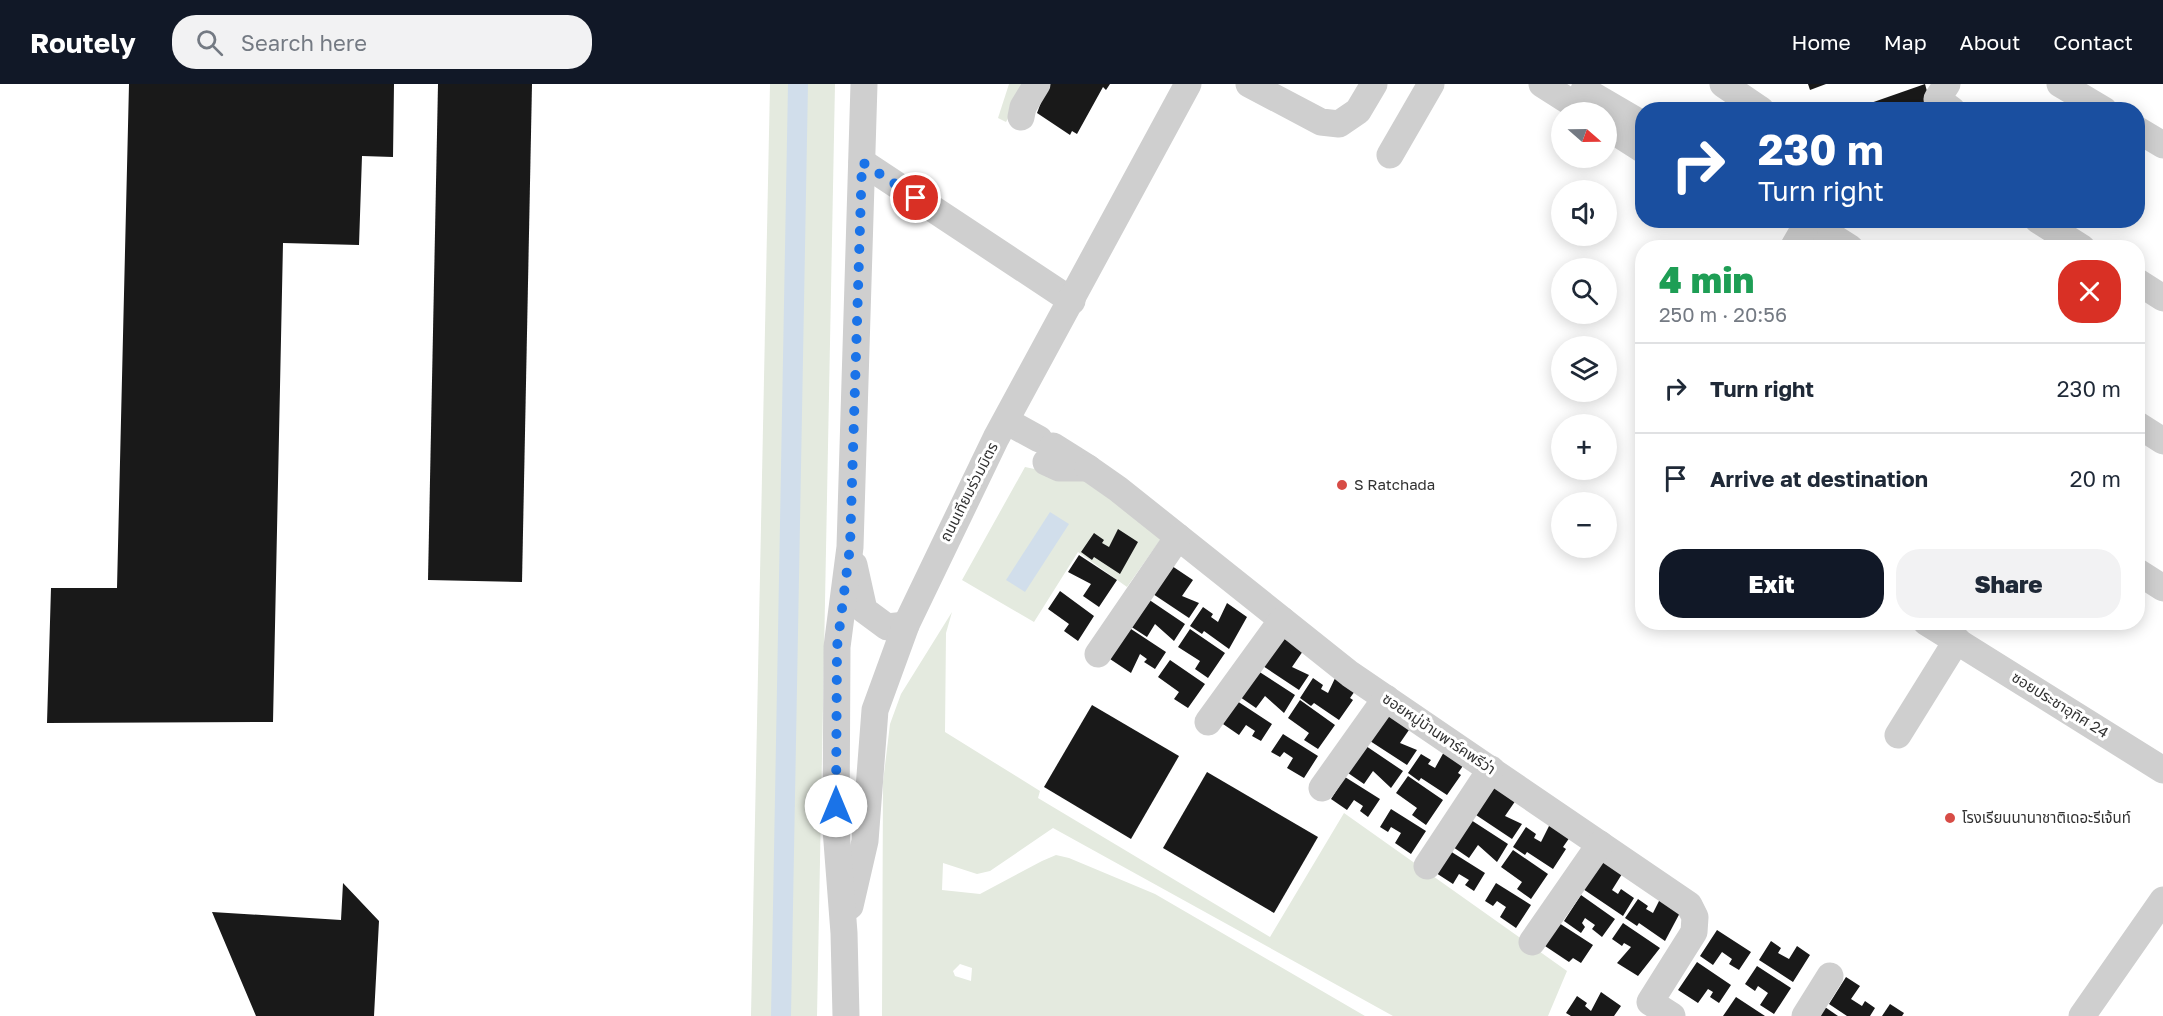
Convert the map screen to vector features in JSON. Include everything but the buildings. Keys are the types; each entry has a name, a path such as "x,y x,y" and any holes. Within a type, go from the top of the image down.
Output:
{"street":[{"name":"ถนนเทียมร่วมมิตร","path":"846,1016 844,933 836,829 837,647 850,547 864,84"},
{"path":"1021,117 1023,107 1037,84"},
{"name":"ถนนเทียมร่วมมิตร","path":"844,933 864,841 875,710 906,625 1001,430 1188,84"},
{"path":"1249,84 1320,122 1339,124 1358,111 1374,84"},
{"path":"1390,154 1431,84"},
{"path":"1542,84 1635,121"},
{"path":"1723,84 1749,102"},
{"path":"1941,102 1937,99 1947,84"},
{"path":"2060,84 2090,102"},
{"path":"1617,133 1635,145"},
{"path":"2145,134 2163,145"},
{"path":"862,162 1072,301"},
{"path":"1818,228 1837,240"},
{"path":"2051,228 2069,240"},
{"path":"2145,286 2163,298"},
{"path":"2145,429 2163,441"},
{"name":"ซอยหมู่บ้านพาร์คพรีว่า","path":"1001,430 1042,450 1088,468 1350,674 1689,905 1695,917 1694,932 1655,1011"},
{"path":"1098,654 1178,537"},
{"path":"850,547 864,610 887,627 906,625"},
{"path":"2145,576 2163,588"},
{"path":"1208,722 1281,620"},
{"name":"ซอยประชาอุทิศ 24","path":"1940,630 2163,770"},
{"path":"1898,735 1957,640"},
{"path":"1322,788 1386,698"},
{"path":"1427,866 1491,769"},
{"path":"1532,942 1600,844"},
{"path":"2082,1016 2163,900"},
{"path":"1805,1016 1830,976"}],"shaded area":[{"path":"770,84 835,84 817,1016 751,1016"},
{"path":"1009,84 1028,84 1006,122 998,118"},
{"path":"1025,467 1086,480 1165,533 1127,587 1078,552 1034,622 962,580"},
{"path":"952,612 946,633 945,732 1040,791 1038,798 1270,937 1344,813 1567,971 1548,1016 1393,1016 1053,828 990,871 977,874 943,863 942,890 980,894 1056,855 1069,858 1155,894 1365,1016 882,1016 883,782 890,724 901,694","holes":["960,964 972,968 971,981 955,976 953,971"]}],"water":[{"path":"1050,512 1069,524 1025,592 1006,580"}],"waterway":[{"path":"781,1016 798,84"}],"place":[{"name":"S Ratchada","path":"1342,485"},
{"name":"โรงเรียนนานาชาติเดอะรีเจ้นท์","path":"1950,818"}],"route":[{"path":"836,806 837,647 850,547 862,162 916,198"}]}
